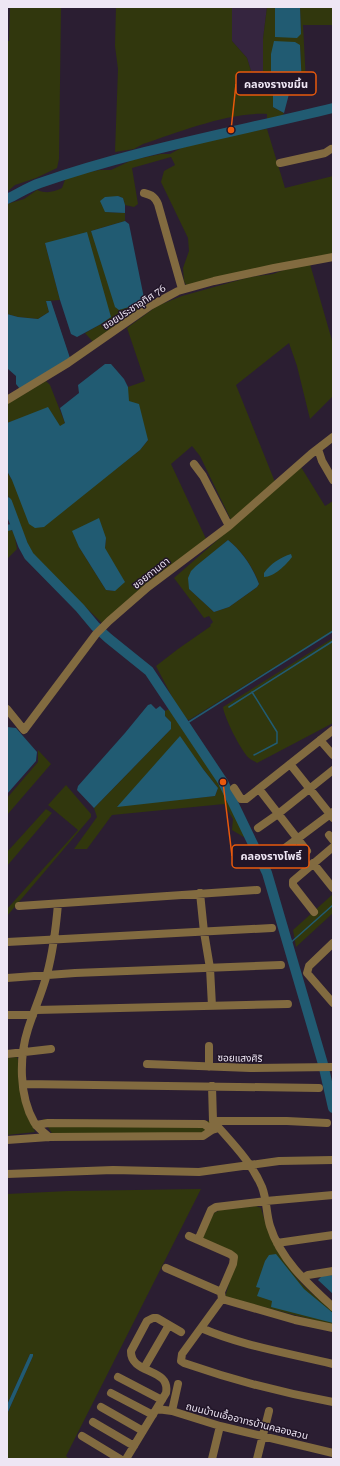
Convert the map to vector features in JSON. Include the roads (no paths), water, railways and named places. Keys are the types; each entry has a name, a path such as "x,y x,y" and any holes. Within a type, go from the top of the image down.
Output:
{"street":[{"path":"280,163 325,153 332,149"},
{"path":"144,194 152,195 156,198 182,289"},
{"name":"ซอยประชาอุทิศ 76","path":"7,400 68,363 150,306 182,289 274,268 333,257"},
{"name":"ซอยกานดา","path":"9,711 24,730 96,634 109,621 148,587 230,526 294,468 333,437"},
{"path":"318,449 322,461 333,480"},
{"path":"194,464 203,476 230,526"},
{"path":"234,788 241,799 246,799 333,730"},
{"path":"320,740 333,755"},
{"path":"273,857 332,815 290,764"},
{"path":"258,828 333,770"},
{"path":"259,789 306,851"},
{"path":"314,912 292,883 333,847"},
{"path":"313,863 333,888"},
{"path":"19,906 257,890"},
{"path":"200,893 210,968 212,1006"},
{"path":"49,1137 36,1124 28,1109 23,1084 22,1052 27,1030 47,975 54,939 58,904"},
{"path":"7,942 272,928"},
{"path":"333,943 309,966 307,970 308,976 333,1003"},
{"path":"7,978 281,964"},
{"path":"7,1015 34,1012 288,1004"},
{"path":"209,1046 209,1067"},
{"path":"7,1054 51,1049"},
{"name":"ซอยแสงศิริ","path":"147,1064 209,1067 333,1067"},
{"path":"23,1084 319,1088"},
{"path":"212,1086 213,1121 215,1129"},
{"path":"213,1121 286,1121 326,1123"},
{"path":"36,1124 204,1124 215,1129 236,1146 250,1164 262,1186 270,1225 287,1258 303,1278 333,1307"},
{"path":"7,1140 49,1137 204,1136 215,1129"},
{"path":"7,1174 113,1170 199,1172 278,1161 333,1160"},
{"path":"198,1240 213,1209 220,1206 333,1195"},
{"path":"278,1243 333,1235"},
{"path":"189,1236 234,1257 222,1295 182,1354 181,1361 261,1387 333,1402"},
{"path":"166,1268 222,1295 295,1320 333,1328"},
{"path":"303,1278 308,1275 333,1271"},
{"path":"126,1459 166,1393 167,1386 166,1381 156,1374 135,1364 131,1357 131,1351 147,1321 153,1318 157,1318 181,1332"},
{"path":"144,1368 170,1325"},
{"path":"201,1328 221,1337 251,1346 333,1364"},
{"path":"118,1377 162,1400"},
{"path":"172,1411 178,1384"},
{"path":"111,1393 155,1412"},
{"path":"101,1408 143,1431"},
{"name":"ถนนบ้านเอื้ออาทรบ้านคลองสวน","path":"155,1412 172,1411 220,1426 333,1453"},
{"path":"257,1459 269,1411"},
{"path":"93,1422 134,1446"},
{"path":"212,1459 220,1426"},
{"path":"82,1436 120,1459"}],"water":[{"path":"275,7 300,7 301,34 297,38 275,37"},
{"path":"274,41 295,42 300,45 302,86 299,93 289,94 284,113 273,107 273,96 271,91 271,54"},
{"path":"118,196 123,198 125,213 105,212 100,201 105,197"},
{"path":"125,221 129,224 144,298 129,307 119,310 115,307 91,231"},
{"path":"87,232 111,317 77,337 71,334 60,300 45,243"},
{"path":"46,301 51,301 70,358 20,389 16,384 16,376 8,369 7,364 7,314 18,317 38,319 49,312"},
{"path":"105,364 111,364 124,379 128,387 129,401 139,404 148,440 140,450 44,527 35,528 29,524 7,471 7,423 48,407 60,426 65,423 60,408 79,393 78,385"},
{"path":"99,518 106,538 105,548 125,582 115,591 106,590 79,547 72,531"},
{"path":"228,540 238,549 246,560 254,572 259,584 229,607 214,612 189,589 188,578 191,571 196,566"},
{"path":"291,554 292,557 280,570 272,575 264,577 266,570 273,564 283,557"},
{"path":"151,704 156,709 160,706 165,711 165,716 171,722 171,729 94,808 77,790 78,786 148,705"},
{"path":"7,727 16,728 37,752 36,761 7,794"},
{"path":"180,736 218,788 215,796 117,807"},
{"path":"276,1254 304,1289 333,1313 333,1323 271,1307 272,1301 257,1296 260,1288 256,1287 265,1261 269,1255"},
{"path":"333,1275 333,1294 318,1280 322,1276"},
{"path":"30,1354 33,1354 33,1356 7,1414 7,1405"}],"waterway":[{"path":"7,199 31,186 76,171 185,142 333,108"},
{"path":"7,502 23,545 29,556 80,608 95,626 149,671 223,782 267,873 323,1064 333,1108"},
{"path":"7,528 16,526"},
{"path":"184,725 333,631"},
{"path":"229,707 333,641"},
{"path":"252,692 277,732 277,743 254,755"},
{"path":"288,945 333,905"}],"place":[{"name":"คลองรางขมิ้น","path":"231,130"},
{"name":"คลองรางโพธิ์","path":"223,782"}]}
